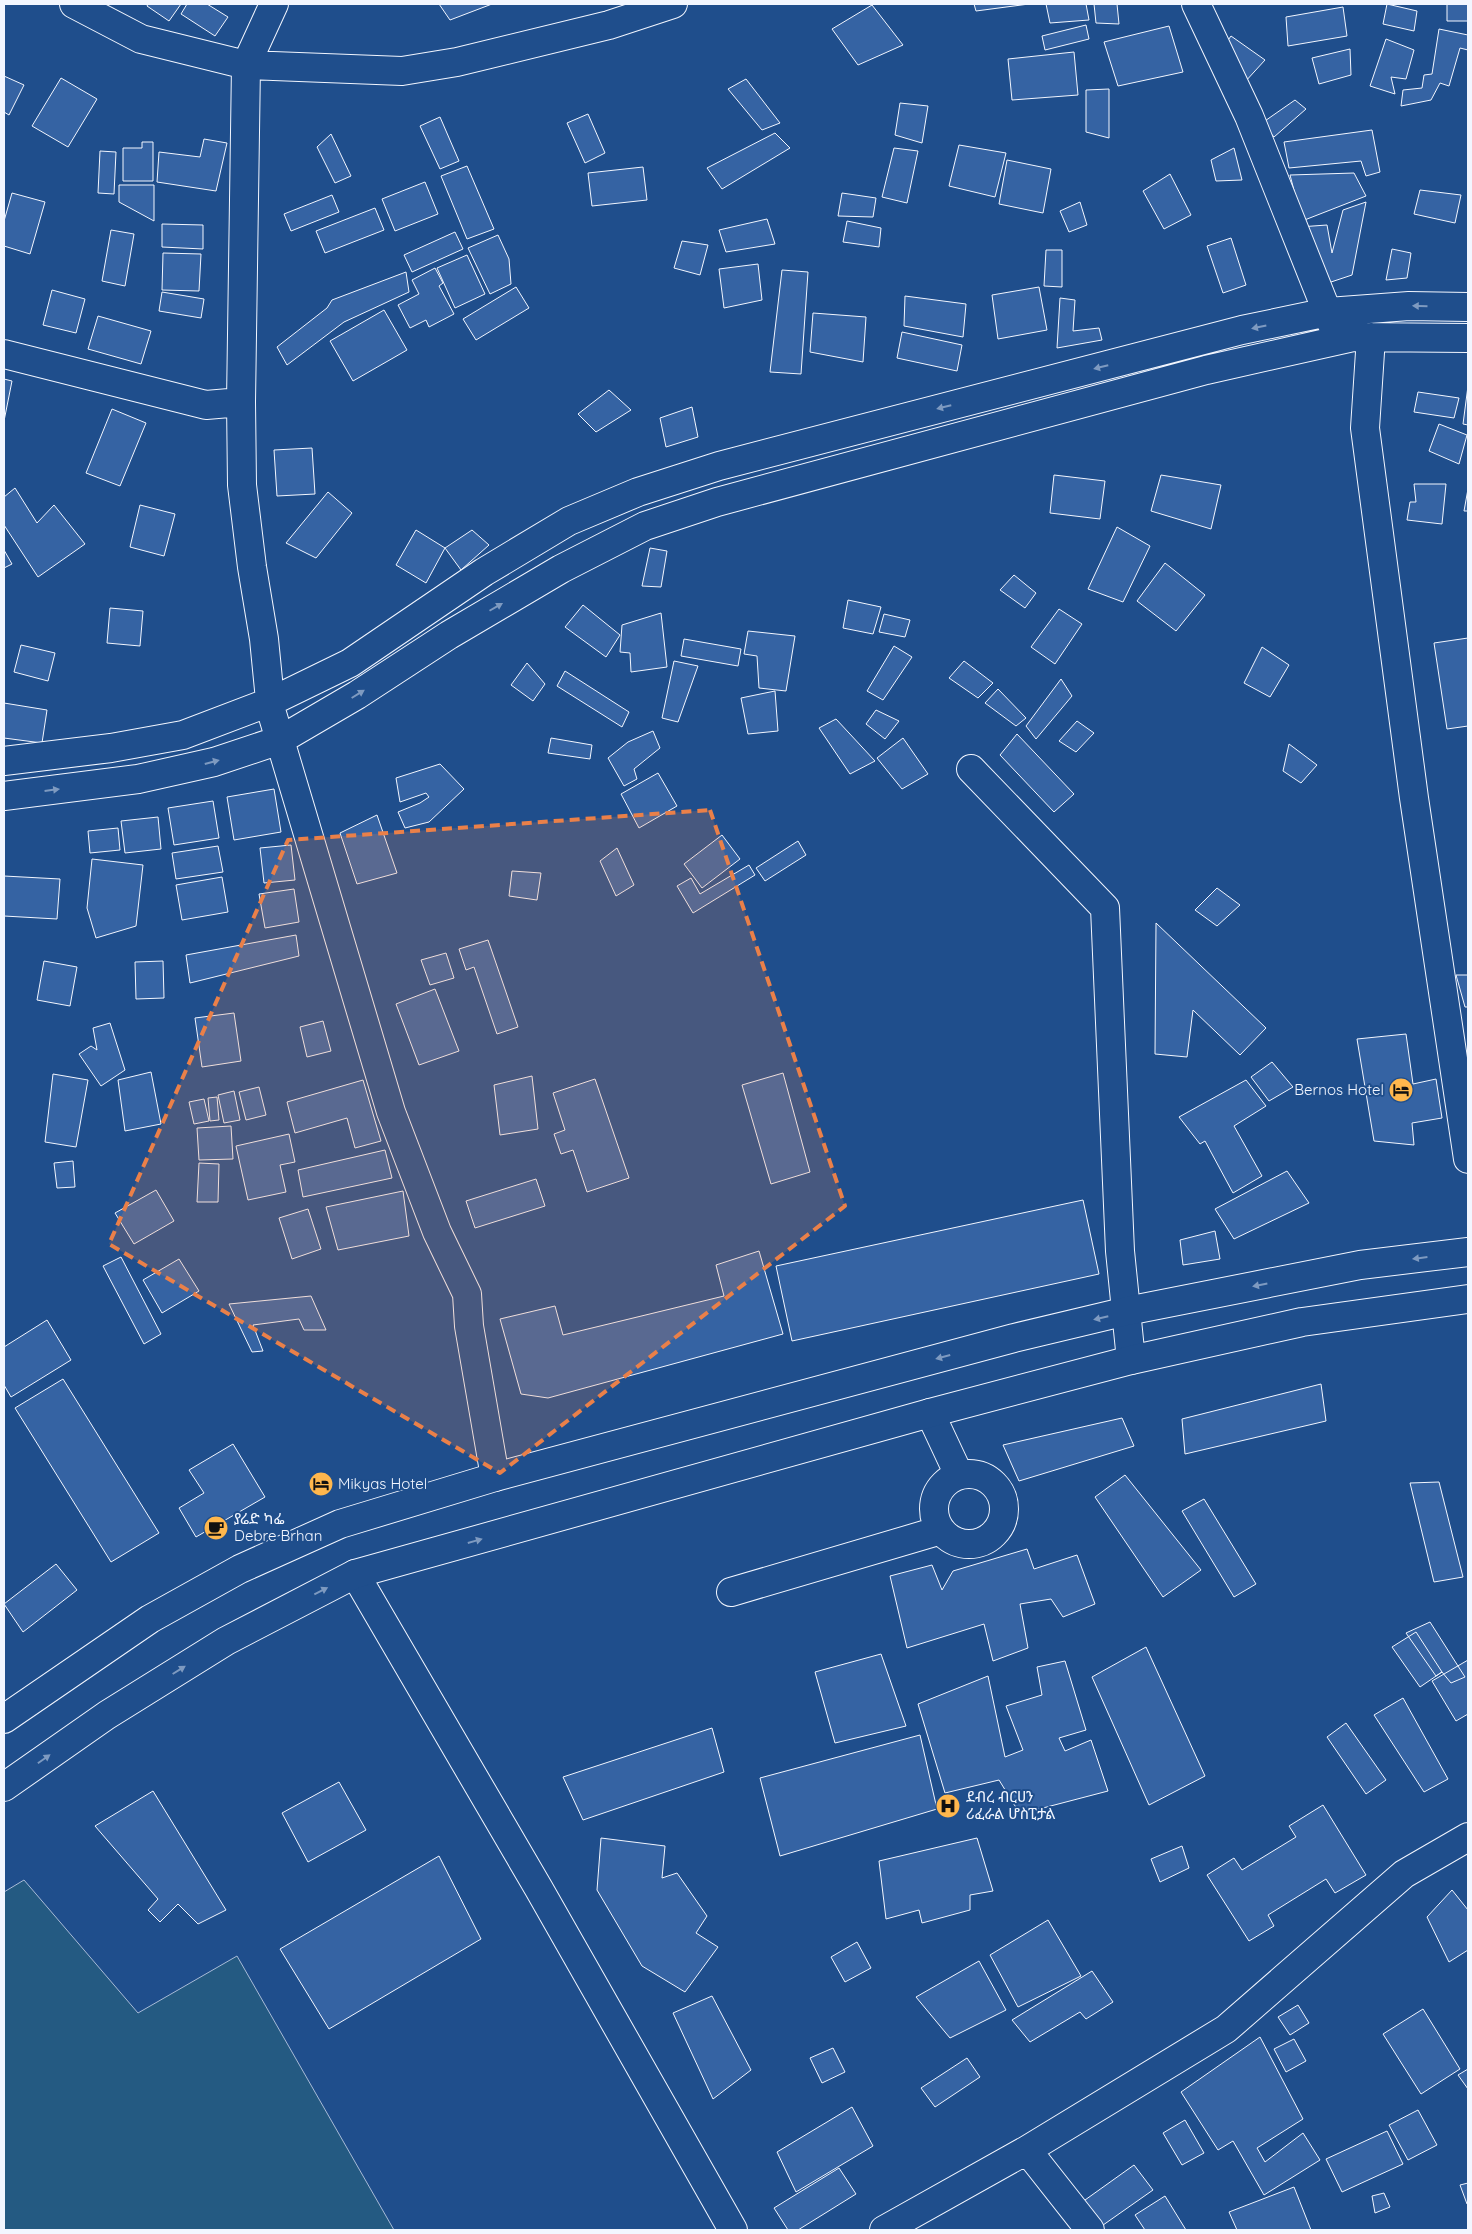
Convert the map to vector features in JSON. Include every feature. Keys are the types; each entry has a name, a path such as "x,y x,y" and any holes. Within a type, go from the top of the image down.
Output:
{"main road":[{"path":"74,4 141,39 246,65 402,72 457,62 590,30 673,4"},
{"path":"274,4 246,65 241,402 242,485 252,567 264,639 270,702 391,1112 437,1232 467,1294 469,1326 495,1477"},
{"path":"1196,4 1249,116 1338,340"},
{"path":"4,761 111,748 183,735 270,702 350,663 484,572 569,522 638,492 719,466 1242,330 1328,312 1409,306 1468,307"},
{"path":"4,796 138,779 214,762 280,740 357,695 449,635 561,569 645,526 717,502 1206,370 1353,336 1468,338"},
{"path":"1371,337 1365,428 1414,798 1468,1159"},
{"path":"4,354 206,405 241,402"},
{"path":"971,769 1105,908 1120,1251 1132,1360"},
{"path":"4,1720 150,1619 240,1569 340,1524 495,1477 1004,1341 1128,1311 1360,1265 1468,1252"},
{"path":"4,1787 107,1715 226,1641 355,1574 930,1413 1132,1360 1302,1322 1468,1299"},
{"path":"930,1413 959,1475"},
{"path":"974,1474 987,1479 998,1489 1004,1516 999,1528 990,1538 977,1544 963,1544 951,1539 941,1530 935,1518 934,1504 938,1491 947,1481 959,1475 974,1474"},
{"path":"731,1592 941,1530"},
{"path":"355,1574 539,1889 733,2230"},
{"path":"884,2230 1027,2150 1226,2029 1404,1874 1468,1837"},
{"path":"1027,2150 1090,2230"}],"highlighted area":[{"path":"710,810 845,1206 500,1473 109,1244 288,840"}],"shaded area":[{"path":"24,1880 138,2013 237,1956 394,2230 4,2230 4,1892"}],"building":[{"path":"148,4 181,4 169,21 147,6"},
{"path":"187,4 207,4 228,17 215,36 181,14"},
{"path":"439,4 492,4 450,20"},
{"path":"974,4 1029,4 976,11"},
{"path":"1046,4 1086,4 1089,20 1050,23"},
{"path":"1094,4 1117,4 1119,24 1096,23"},
{"path":"1387,4 1417,11 1414,31 1383,24"},
{"path":"1447,4 1468,4 1468,21 1447,21"},
{"path":"872,5 903,45 858,65 832,29"},
{"path":"1343,7 1347,36 1288,46 1286,17"},
{"path":"1086,25 1089,39 1045,50 1042,36"},
{"path":"1169,26 1183,72 1118,86 1104,42"},
{"path":"1439,29 1468,35 1468,50 1460,48 1449,86 1440,83 1431,100 1401,106 1403,90 1422,88 1424,75 1432,74"},
{"path":"1231,36 1265,60 1244,83 1219,53"},
{"path":"1386,39 1414,50 1406,79 1391,77 1395,94 1370,86"},
{"path":"1350,49 1351,75 1319,84 1312,58"},
{"path":"1074,52 1078,95 1012,100 1008,59"},
{"path":"4,76 24,85 9,115 4,112"},
{"path":"61,78 97,99 68,147 32,126"},
{"path":"746,79 780,123 762,130 728,89"},
{"path":"1109,89 1109,138 1086,132 1086,90"},
{"path":"1295,100 1306,109 1274,137 1262,123"},
{"path":"900,103 928,106 922,143 895,135"},
{"path":"588,114 605,153 585,163 567,123"},
{"path":"440,117 459,161 440,169 420,126"},
{"path":"1372,130 1380,172 1366,176 1361,161 1289,168 1284,142"},
{"path":"775,133 790,148 722,189 707,168"},
{"path":"331,134 351,176 335,183 317,147"},
{"path":"204,139 227,143 216,191 157,182 159,152 200,157"},
{"path":"142,142 153,142 153,181 123,181 123,148 142,148"},
{"path":"959,145 1006,153 995,197 949,186"},
{"path":"894,148 918,151 907,203 882,197"},
{"path":"1234,148 1242,180 1216,181 1211,160"},
{"path":"100,151 116,152 114,194 98,193"},
{"path":"1007,160 1051,169 1043,213 999,204"},
{"path":"467,166 494,229 467,239 441,176"},
{"path":"643,167 647,200 592,206 588,173"},
{"path":"1354,173 1366,196 1302,221 1290,175"},
{"path":"1170,174 1191,215 1164,229 1143,191"},
{"path":"425,182 438,214 395,231 382,199"},
{"path":"119,185 154,185 154,221 119,202"},
{"path":"1420,190 1461,195 1455,223 1414,214"},
{"path":"12,193 45,202 30,254 4,246 4,221"},
{"path":"842,193 876,198 873,217 838,216"},
{"path":"332,195 339,212 291,231 284,214"},
{"path":"1080,202 1087,225 1069,232 1060,211"},
{"path":"1366,202 1352,275 1322,285 1299,227 1327,225 1332,253 1343,210"},
{"path":"375,208 384,230 325,253 316,231"},
{"path":"767,219 775,244 726,252 719,230"},
{"path":"847,221 881,228 879,247 843,242"},
{"path":"162,224 203,225 203,249 162,247"},
{"path":"111,230 134,234 125,286 102,281"},
{"path":"455,232 463,249 412,272 404,255"},
{"path":"498,235 509,259 511,284 490,294 468,248"},
{"path":"1231,238 1246,285 1223,293 1207,246"},
{"path":"682,241 708,245 700,275 674,268"},
{"path":"1392,249 1411,253 1407,278 1386,280"},
{"path":"1046,250 1062,250 1062,287 1044,286"},
{"path":"163,253 201,254 199,291 162,290"},
{"path":"467,255 485,294 455,308 437,268"},
{"path":"758,264 762,300 724,308 719,269"},
{"path":"435,268 443,283 439,286 454,314 429,327 426,320 410,328 398,305 419,294 412,280"},
{"path":"782,270 808,272 801,374 770,372"},
{"path":"406,272 409,292 344,322 287,365 277,347 327,308 332,300"},
{"path":"516,287 529,308 476,340 463,319"},
{"path":"1039,287 1047,330 998,339 992,295"},
{"path":"52,290 85,299 76,333 43,325"},
{"path":"162,292 204,299 201,318 159,311"},
{"path":"905,296 966,304 963,337 904,326"},
{"path":"1060,298 1075,300 1073,331 1099,328 1102,340 1057,348"},
{"path":"384,310 407,350 353,381 330,341"},
{"path":"813,313 866,317 863,362 810,352"},
{"path":"98,316 151,331 141,364 88,349"},
{"path":"902,332 962,345 957,371 897,358"},
{"path":"4,379 12,381 4,421"},
{"path":"1468,386 1468,425 1463,424"},
{"path":"609,390 631,410 596,432 578,414"},
{"path":"1418,392 1459,398 1454,418 1414,412"},
{"path":"692,407 698,437 666,447 660,418"},
{"path":"112,409 146,423 120,486 86,473"},
{"path":"1439,424 1467,435 1459,464 1429,451"},
{"path":"312,448 315,494 277,496 274,450"},
{"path":"1054,475 1105,481 1100,519 1050,513"},
{"path":"1161,475 1221,485 1211,529 1151,511"},
{"path":"1414,484 1446,484 1442,524 1407,520 1410,502 1416,502"},
{"path":"15,488 37,523 54,505 85,544 38,577 4,525 4,497"},
{"path":"1468,489 1468,511 1464,511"},
{"path":"328,492 352,513 316,558 286,543"},
{"path":"140,505 175,514 164,556 130,547"},
{"path":"1117,527 1150,546 1123,602 1088,589"},
{"path":"416,530 445,548 426,583 396,565"},
{"path":"472,530 489,545 461,570 445,548"},
{"path":"650,548 667,551 661,587 642,586"},
{"path":"4,550 12,564 4,568"},
{"path":"1165,563 1205,595 1176,631 1137,601"},
{"path":"1014,575 1036,593 1025,608 1000,590"},
{"path":"848,600 881,607 873,634 843,628"},
{"path":"583,605 620,635 606,657 565,627"},
{"path":"110,608 143,611 140,646 107,643"},
{"path":"1059,609 1082,624 1055,664 1031,647"},
{"path":"661,613 667,667 631,672 630,653 620,652 622,625"},
{"path":"884,614 910,620 905,637 879,632"},
{"path":"748,631 795,636 786,691 759,688 757,656 744,654"},
{"path":"1468,638 1468,726 1447,729 1434,643"},
{"path":"684,639 741,649 738,666 681,656"},
{"path":"21,645 55,653 48,681 14,672"},
{"path":"894,646 912,657 883,700 867,691"},
{"path":"1262,647 1289,665 1270,697 1244,683"},
{"path":"674,661 698,666 678,722 662,718"},
{"path":"964,661 993,683 978,698 949,678"},
{"path":"527,663 545,684 533,701 511,685"},
{"path":"565,671 629,712 622,727 557,686"},
{"path":"1061,679 1072,696 1036,739 1026,726"},
{"path":"998,689 1026,718 1016,726 985,703"},
{"path":"775,691 778,731 748,734 741,698"},
{"path":"4,703 47,710 42,743 4,738"},
{"path":"876,710 899,721 885,739 866,724"},
{"path":"836,719 875,761 850,774 819,728"},
{"path":"1077,721 1094,733 1076,752 1059,741"},
{"path":"653,731 660,748 634,769 637,779 624,786 608,758 628,742"},
{"path":"1017,734 1074,794 1054,812 1000,755"},
{"path":"551,738 592,745 590,759 548,753"},
{"path":"903,738 928,774 902,789 877,758"},
{"path":"1289,744 1317,765 1301,783 1283,771"},
{"path":"440,764 464,789 429,822 405,828 398,812 429,797 426,793 400,802 396,778"},
{"path":"658,773 677,806 639,828 621,794"},
{"path":"274,789 281,832 234,840 227,797"},
{"path":"213,801 219,838 174,845 168,808"},
{"path":"377,815 397,873 357,884 340,833"},
{"path":"158,817 161,849 125,853 121,821"},
{"path":"118,828 120,850 90,853 88,831"},
{"path":"722,835 740,859 702,888 684,864"},
{"path":"798,841 806,855 765,881 756,868"},
{"path":"291,845 295,880 264,883 260,848"},
{"path":"218,846 223,872 176,879 172,853"},
{"path":"617,848 634,885 616,896 600,861"},
{"path":"92,859 143,865 136,926 96,938 87,908"},
{"path":"749,865 755,875 693,913 677,886 691,878 700,894"},
{"path":"512,871 541,873 537,900 509,896"},
{"path":"4,876 60,879 57,919 4,916"},
{"path":"222,877 228,912 182,920 176,885"},
{"path":"1217,888 1240,905 1217,926 1195,910"},
{"path":"294,889 299,922 265,928 259,894"},
{"path":"1156,923 1266,1028 1240,1055 1193,1010 1187,1057 1155,1054"},
{"path":"296,935 299,956 190,983 186,955"},
{"path":"488,940 518,1027 497,1034 474,967 466,970 459,949"},
{"path":"446,953 454,978 430,985 421,960"},
{"path":"44,961 77,967 70,1006 37,1000"},
{"path":"163,961 164,998 136,999 135,962"},
{"path":"1456,975 1468,975 1468,1007 1465,1007"},
{"path":"435,989 459,1051 419,1065 396,1004"},
{"path":"234,1013 241,1061 202,1067 195,1018"},
{"path":"323,1021 331,1051 307,1057 300,1027"},
{"path":"110,1023 125,1070 101,1086 79,1054 91,1046 97,1050 93,1028"},
{"name":"Bernos Hotel","path":"1406,1034 1413,1084 1436,1079 1442,1118 1412,1123 1414,1145 1374,1141 1357,1039"},
{"path":"1272,1062 1293,1087 1269,1101 1251,1077"},
{"path":"151,1072 161,1124 125,1131 118,1080"},
{"path":"783,1073 810,1172 771,1184 742,1085"},
{"path":"53,1074 88,1080 76,1147 45,1142"},
{"path":"532,1076 538,1129 500,1135 494,1085"},
{"path":"595,1079 629,1178 587,1192 573,1150 561,1154 554,1134 565,1130 553,1093"},
{"path":"363,1080 381,1141 355,1148 347,1118 295,1133 287,1102"},
{"path":"1246,1080 1266,1106 1234,1126 1262,1176 1233,1193 1205,1141 1200,1144 1179,1117"},
{"path":"259,1087 266,1115 246,1120 239,1092"},
{"path":"234,1091 240,1120 224,1123 218,1095"},
{"path":"217,1097 219,1120 210,1121 208,1098"},
{"path":"204,1099 209,1121 194,1124 189,1102"},
{"path":"231,1126 233,1159 199,1160 197,1128"},
{"path":"289,1134 295,1162 280,1165 286,1192 248,1200 236,1146"},
{"path":"385,1150 392,1178 303,1197 298,1170"},
{"path":"73,1161 75,1187 57,1188 54,1163"},
{"path":"199,1163 219,1164 218,1202 197,1202"},
{"path":"1287,1171 1309,1203 1234,1239 1215,1209"},
{"path":"536,1179 545,1206 475,1228 466,1201"},
{"path":"156,1190 174,1221 134,1244 115,1213"},
{"path":"403,1191 409,1236 338,1250 326,1207"},
{"path":"1083,1200 1099,1274 792,1341 776,1266"},
{"path":"308,1209 321,1249 292,1259 279,1218"},
{"path":"1215,1231 1220,1259 1183,1265 1180,1240"},
{"path":"759,1251 783,1334 548,1398 521,1394 500,1319 555,1306 563,1335 724,1296 716,1265"},
{"path":"121,1257 161,1334 144,1344 103,1266"},
{"path":"179,1259 199,1291 162,1313 143,1280"},
{"path":"311,1296 326,1330 304,1330 299,1319 253,1325 263,1351 252,1352 229,1304"},
{"path":"47,1320 71,1360 11,1397 4,1385 4,1347"},
{"path":"63,1379 159,1533 111,1562 15,1408"},
{"path":"1321,1384 1326,1421 1185,1454 1182,1419"},
{"path":"1122,1418 1134,1446 1019,1481 1003,1445"},
{"path":"233,1444 265,1497 196,1537 179,1508 204,1493 189,1470"},
{"path":"1125,1475 1201,1570 1163,1597 1095,1497"},
{"path":"1439,1482 1463,1577 1434,1582 1410,1483"},
{"path":"1204,1499 1256,1584 1234,1597 1182,1511"},
{"path":"1027,1549 1034,1569 1077,1555 1095,1604 1063,1617 1051,1599 1020,1604 1028,1648 993,1661 984,1624 907,1648 890,1576 932,1565 942,1590 953,1571"},
{"path":"56,1564 77,1590 23,1632 4,1604"},
{"path":"1430,1622 1465,1677 1451,1683 1442,1672 1436,1676 1406,1633"},
{"path":"1416,1632 1442,1672 1420,1687 1392,1647"},
{"path":"1146,1647 1205,1776 1149,1805 1092,1677"},
{"path":"881,1654 906,1726 835,1743 815,1672"},
{"path":"1468,1660 1468,1714 1456,1721 1432,1681"},
{"path":"1065,1661 1086,1730 1059,1738 1065,1751 1091,1740 1108,1791 1020,1814 999,1780 945,1793 918,1704 988,1676 1005,1757 1023,1750 1006,1706 1042,1695 1037,1667"},
{"path":"1403,1698 1448,1779 1424,1792 1374,1715"},
{"path":"1346,1723 1386,1780 1366,1794 1327,1737"},
{"path":"712,1728 724,1772 583,1820 563,1777"},
{"path":"920,1735 937,1809 780,1856 760,1778"},
{"path":"339,1782 366,1830 308,1862 282,1813"},
{"path":"153,1791 226,1910 198,1924 178,1904 160,1922 148,1910 158,1899 95,1826"},
{"path":"1323,1805 1366,1875 1335,1893 1326,1879 1268,1915 1274,1926 1249,1941 1207,1875 1234,1858 1242,1870 1296,1837 1289,1826"},
{"path":"601,1838 665,1846 662,1878 677,1873 707,1916 696,1933 718,1947 685,1992 642,1966 597,1890"},
{"path":"977,1838 993,1891 970,1895 970,1910 922,1923 919,1910 886,1919 879,1861"},
{"path":"1182,1846 1189,1868 1160,1882 1151,1859"},
{"path":"439,1856 481,1939 329,2029 280,1949"},
{"path":"1452,1890 1468,1910 1468,1950 1449,1962 1427,1917"},
{"path":"1048,1920 1081,1976 1018,2007 990,1955"},
{"path":"857,1942 871,1968 845,1982 831,1957"},
{"path":"979,1961 1006,2010 950,2038 916,1997"},
{"path":"1092,1971 1113,2002 1086,2019 1080,2012 1030,2042 1012,2020"},
{"path":"712,1996 751,2070 713,2099 673,2013"},
{"path":"1298,2005 1309,2023 1290,2035 1278,2017"},
{"path":"1423,2009 1460,2069 1421,2094 1383,2034"},
{"path":"1260,2037 1303,2119 1257,2148 1265,2162 1303,2133 1320,2160 1264,2195 1233,2141 1218,2150 1181,2092"},
{"path":"1294,2039 1306,2061 1286,2072 1274,2049"},
{"path":"833,2048 845,2072 822,2083 810,2058"},
{"path":"967,2058 980,2077 935,2107 921,2088"},
{"path":"1468,2069 1468,2089 1458,2075"},
{"path":"852,2107 873,2146 796,2192 777,2152"},
{"path":"1418,2110 1437,2145 1408,2160 1389,2125"},
{"path":"1185,2120 1204,2153 1182,2165 1163,2133"},
{"path":"1387,2131 1403,2164 1342,2192 1326,2159"},
{"path":"1134,2165 1153,2190 1096,2230 1078,2205"},
{"path":"839,2168 856,2194 798,2230 788,2230 774,2208"},
{"path":"1468,2183 1468,2203 1467,2204 1460,2185"},
{"path":"1294,2187 1311,2230 1237,2230 1229,2212"},
{"path":"1384,2193 1390,2207 1375,2213 1372,2196"},
{"path":"1165,2196 1186,2230 1145,2230 1135,2215"}],"place":[{"name":"Bernos Hotel","path":"1401,1090"},
{"name":"Mikyas Hotel","path":"321,1484"},
{"name":"ያሬድ ካፌ Debre Brhan","path":"216,1528"},
{"name":"ደብረ ብርሀን ሪፈራል ሆስፒታል","path":"948,1806"}]}
